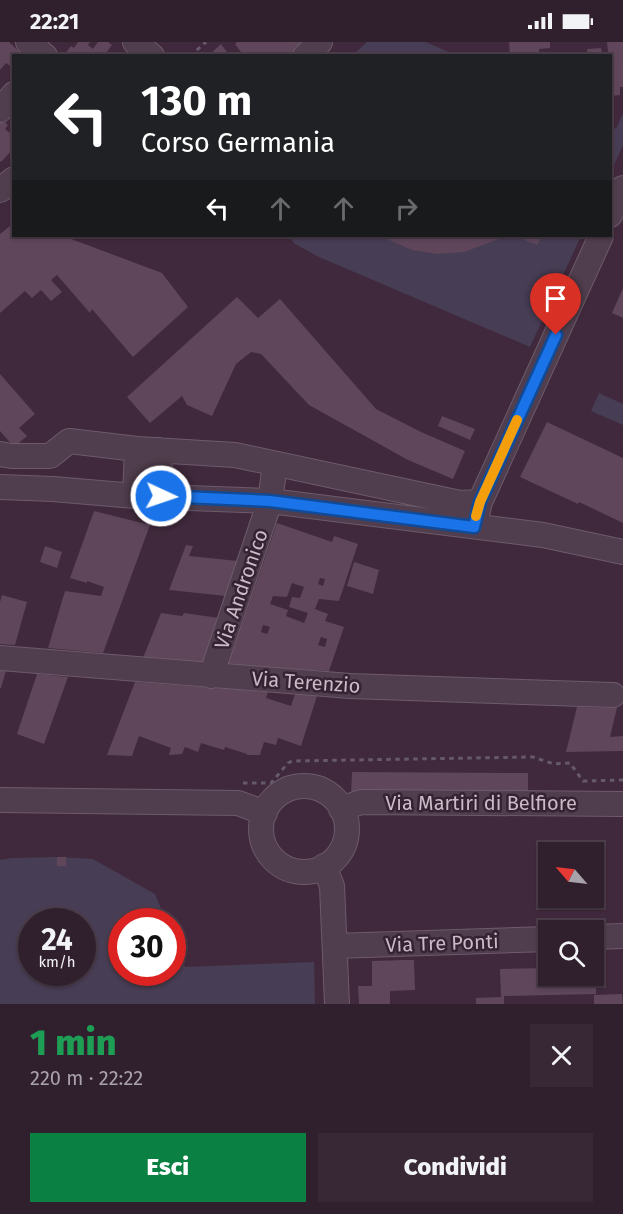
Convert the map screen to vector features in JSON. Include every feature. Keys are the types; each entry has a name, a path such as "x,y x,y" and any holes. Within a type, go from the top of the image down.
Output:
{"street":[{"path":"28,42 43,54"},
{"path":"135,42 150,54"},
{"path":"155,54 170,42"},
{"path":"307,54 320,42"},
{"path":"12,96 0,110 12,119"},
{"path":"0,190 12,180"},
{"path":"612,211 623,188"},
{"path":"474,527 480,502 602,237"},
{"path":"0,454 50,456 69,441 235,455 460,503 480,502"},
{"path":"135,495 148,449"},
{"path":"148,449 161,496"},
{"name":"Via Andronico","path":"211,676 270,501 275,465"},
{"path":"0,487 270,501 543,535 623,552"},
{"name":"Via Terenzio","path":"0,658 350,686 613,695"},
{"path":"310,786 326,792 341,808 346,819 346,836 340,852 329,864 314,871 297,872 281,866 269,855 262,839 261,822 267,807 278,794 294,787 310,786"},
{"path":"0,800 238,803 265,813"},
{"name":"Via Martiri di Belfiore","path":"341,808 361,802 623,804"},
{"path":"324,866 332,886 337,1004"},
{"path":"604,937 623,936"},
{"name":"Via Tre Ponti","path":"335,946 538,939"}],"path":[{"path":"192,54 206,42"},
{"path":"236,783 271,783 292,761 533,757 554,764 570,764 583,781 623,780"}],"shaded area":[{"path":"367,42 426,42 453,54 354,54"},
{"path":"623,113 623,145 612,170 612,127 616,129"},
{"path":"289,237 581,237 530,347 319,257 295,244"},
{"path":"599,393 623,404 623,425 591,411"},
{"path":"57,857 93,859 155,894 161,908 108,908 108,986 186,986 186,967 314,962 315,1004 0,1004 0,860"}],"building":[{"path":"0,42 9,42 22,54 12,54 12,68 6,63 0,70"},
{"path":"78,42 90,42 88,45 93,49 98,42 108,42 112,45 105,54 65,54 71,46 74,48"},
{"path":"237,42 311,42 297,54 242,54 235,44"},
{"path":"509,42 550,42 550,48 539,49 539,54 510,54"},
{"path":"607,42 623,42 623,87 620,87 620,95 612,96 612,54 588,54 587,49 601,48 602,53 608,52"},
{"path":"221,44 228,54 210,54"},
{"path":"0,118 8,125 5,129 12,134 12,150 0,161"},
{"path":"12,225 12,237 66,237 162,273 188,307 133,357 92,309 90,313 57,275 51,280 62,292 51,301 41,290 32,298 25,291 0,313 0,234"},
{"path":"382,237 504,237 464,252 437,254 412,250"},
{"path":"517,237 541,237 537,245"},
{"path":"623,288 623,318 612,313"},
{"path":"237,297 258,318 280,299 376,409 465,451 453,479 408,460 309,405 261,354 251,352 236,364 212,416 187,405 182,396 150,423 127,397"},
{"path":"0,374 35,414 19,428 27,436 14,447 0,431"},
{"path":"442,416 475,429 470,440 438,426"},
{"path":"547,422 623,458 623,523 520,477"},
{"path":"94,511 150,525 103,653 48,648 65,591 101,596 104,587 70,578"},
{"path":"277,523 332,542 334,536 358,544 339,601 319,599 315,609 328,614 325,621 344,627 329,671 228,665","holes":["320,578 325,579 323,586 318,584","292,583 304,587 300,598 292,597 289,607 308,613 304,623 286,616 288,610 270,604 273,596 287,597","263,625 270,627 267,634 261,632","321,637 327,639 325,647 318,645"]},
{"path":"186,545 193,546 189,556 238,561 226,596 169,590"},
{"path":"45,546 62,552 57,568 40,562"},
{"path":"354,562 379,570 373,594 347,586"},
{"path":"2,595 27,602 15,645 0,644"},
{"path":"161,613 182,616 184,613 219,618 203,663 143,658"},
{"path":"0,671 6,671 1,688 0,688"},
{"path":"37,674 68,677 44,744 17,734"},
{"path":"135,682 268,692 266,698 291,706 295,694 317,696 301,746 278,738 276,745 264,742 260,755 247,755 225,747 224,750 201,743 198,752 185,747 182,754 169,755 171,748 139,736 132,756 107,755"},
{"path":"577,707 617,708 610,737 623,736 623,751 566,752"},
{"path":"352,772 528,773 528,795 351,795"},
{"path":"57,857 66,857 66,866 57,866"},
{"path":"414,960 415,990 390,991 390,1004 359,1004 358,986 372,986 372,961"},
{"path":"538,968 538,986 596,986 596,994 504,996 504,1004 476,1004 476,998 501,997 500,969"},
{"path":"622,994 623,1004 594,1004 594,995"}],"slow traffic":[{"path":"476,516 480,502 517,420"}],"route":[{"path":"161,496 270,501 474,527 480,502 556,335"}]}
